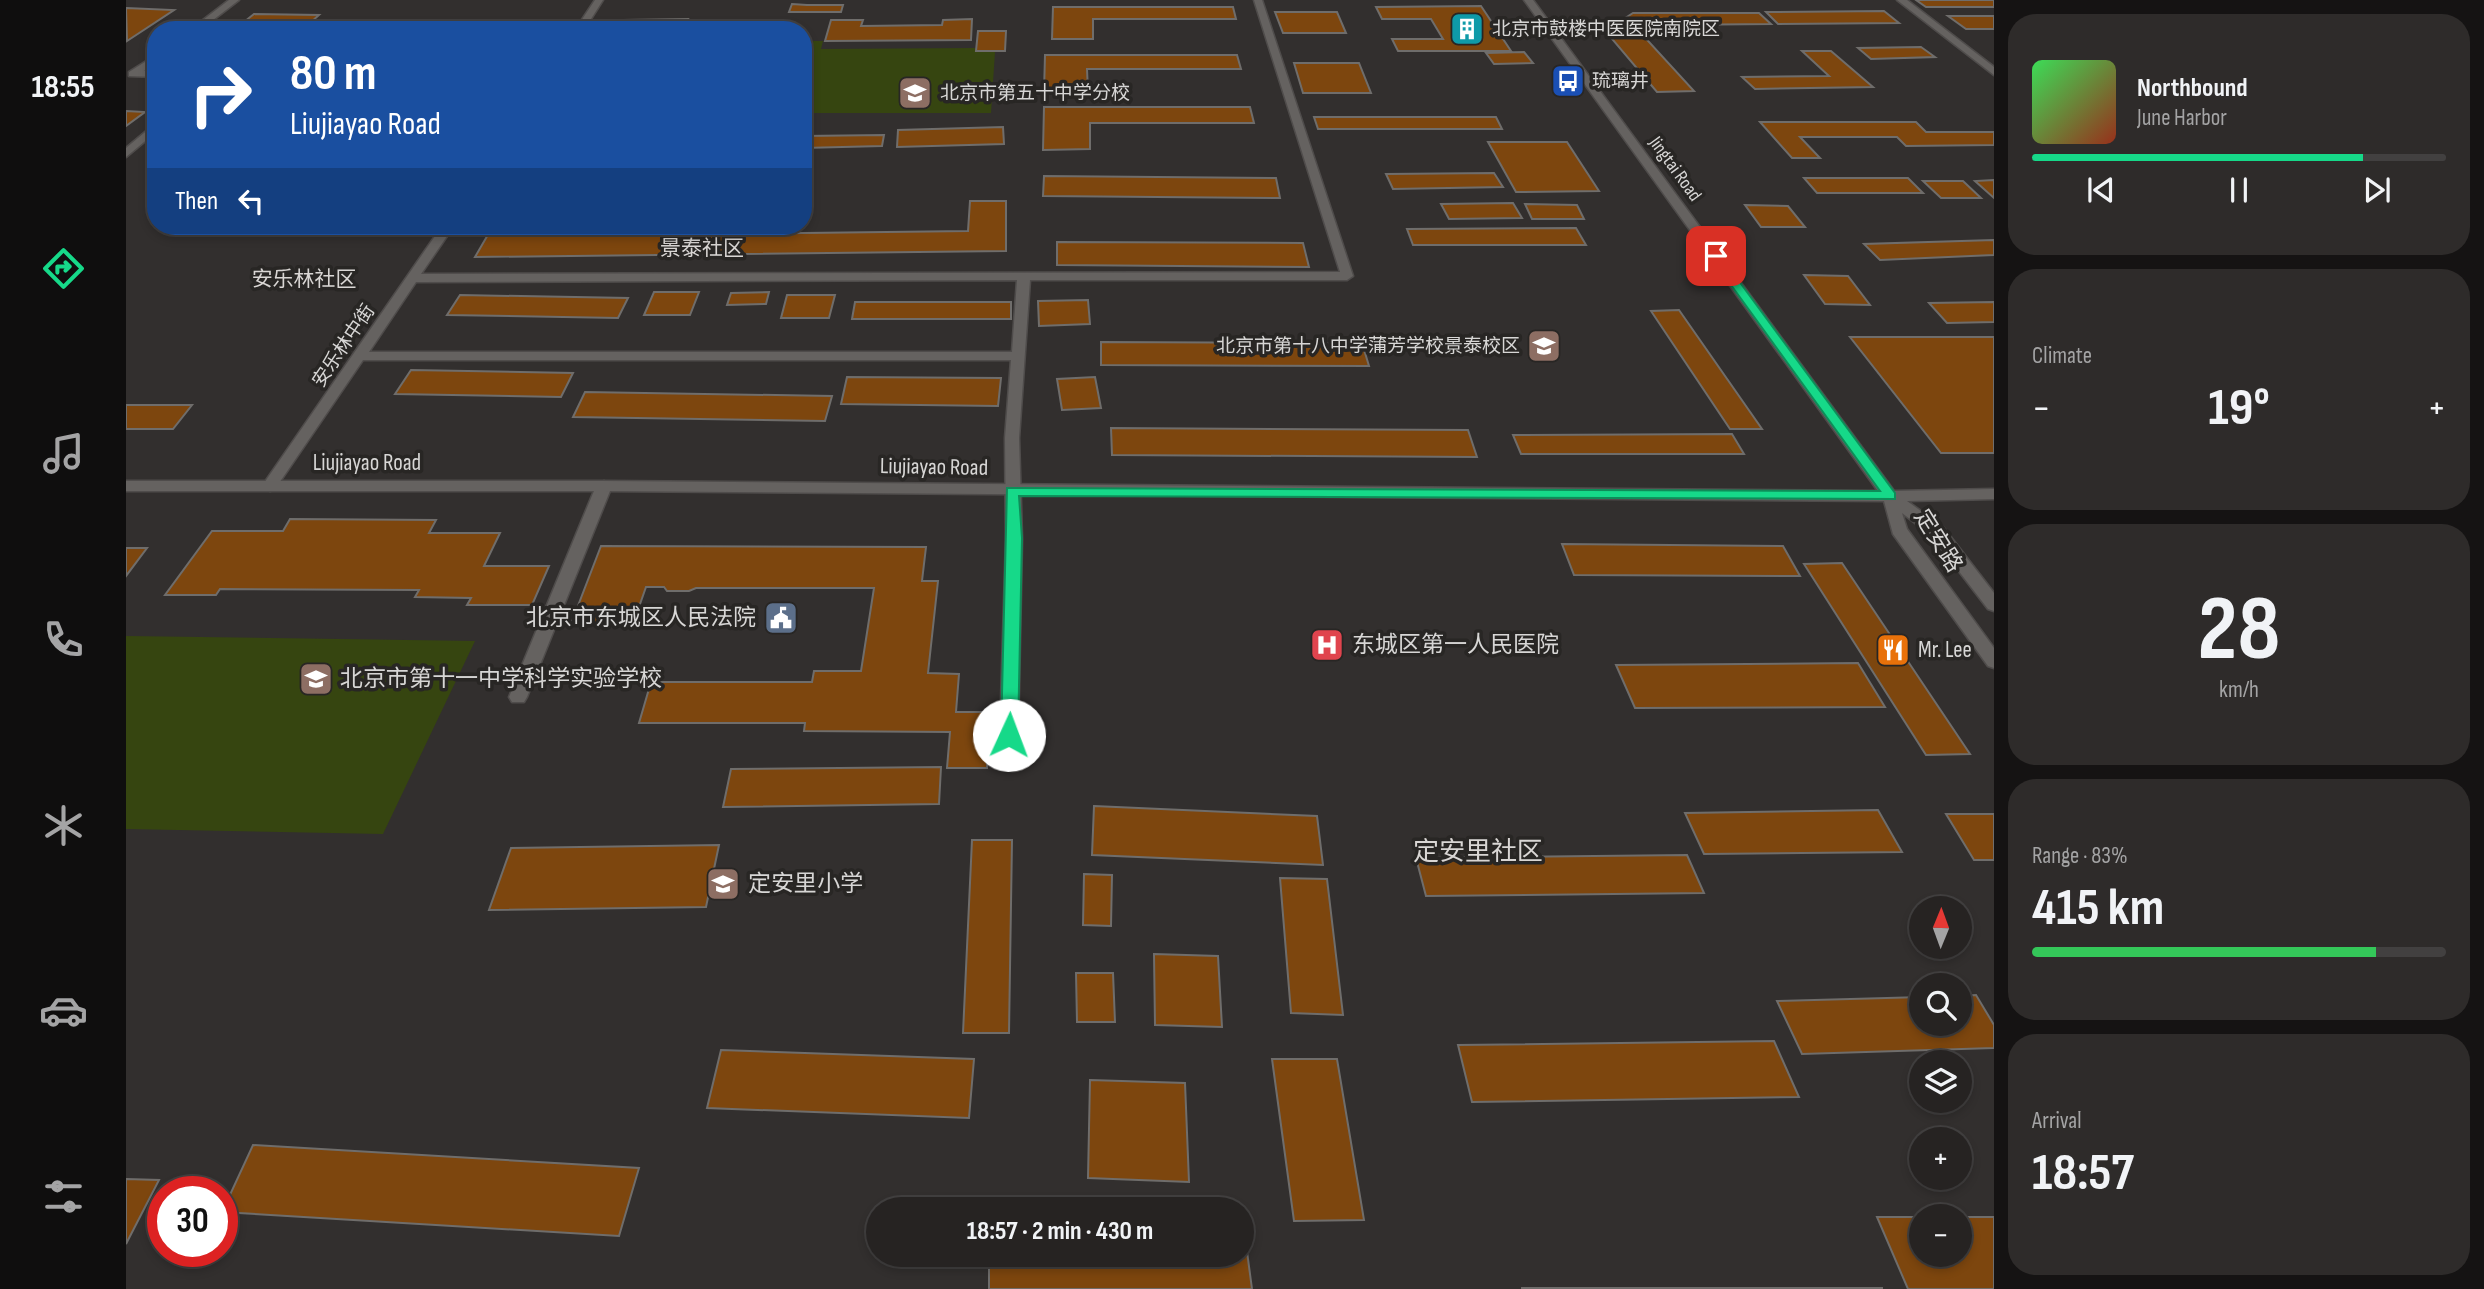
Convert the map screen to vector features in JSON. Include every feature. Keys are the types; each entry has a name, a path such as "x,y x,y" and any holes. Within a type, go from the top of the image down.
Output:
{"street":[{"path":"206,21 235,0"},
{"path":"585,21 599,0"},
{"path":"413,278 1347,276 1258,0"},
{"name":"Jingtai Road","path":"1528,0 1890,496"},
{"path":"1901,0 1994,72"},
{"path":"147,64 133,74 147,74"},
{"path":"126,154 147,134"},
{"name":"安乐林中街","path":"270,486 442,235"},
{"path":"1009,735 1014,538 1012,491 1024,275"},
{"path":"361,356 1018,356"},
{"name":"Liujiayao Road","path":"126,486 604,486 1890,496 1994,494"},
{"path":"518,697 604,486"},
{"name":"定安路","path":"1890,496 1937,531 1994,605"},
{"name":"定安路","path":"1890,496 1899,530 1994,661"}],"green space":[{"path":"812,41 823,41 821,49 975,48 975,52 995,52 991,113 812,113"},
{"path":"126,636 475,641 383,834 126,829"}],"building":[{"path":"1916,0 1994,0 1994,7 1926,7"},
{"path":"792,4 843,5 841,12 789,12"},
{"name":"北京市鼓楼中医医院南院区","path":"1481,6 1511,51 1398,51 1392,39 1443,39 1431,19 1382,19 1376,7"},
{"path":"1053,7 1233,7 1236,19 1093,19 1093,39 1052,39"},
{"path":"126,8 174,10 157,21 147,21 147,28 127,41"},
{"path":"1884,11 1899,23 1778,24 1766,12"},
{"path":"1275,12 1337,12 1346,33 1283,33"},
{"path":"1633,13 1759,13 1771,24 1663,25 1653,21 1638,30 1694,91 1657,92 1607,33 1610,28"},
{"path":"254,14 319,15 312,21 245,21"},
{"path":"1948,16 1994,16 1994,29 1966,29"},
{"path":"688,19 687,21 623,20"},
{"path":"972,19 971,40 825,41 831,20 863,20 861,26 942,25 943,20"},
{"path":"762,20 762,21 696,21"},
{"path":"978,31 1006,31 1005,51 976,51"},
{"path":"1921,47 1935,57 1871,59 1858,48"},
{"path":"1802,51 1831,51 1873,87 1755,89 1742,77 1829,76"},
{"path":"1524,52 1533,63 1494,64 1486,53"},
{"path":"1045,55 1237,55 1241,69 1087,69 1088,92 1044,92"},
{"path":"1294,63 1359,63 1371,93 1303,93"},
{"path":"1044,107 1250,107 1254,123 1090,123 1090,149 1043,150"},
{"path":"126,111 145,112 126,126"},
{"path":"1314,117 1496,117 1502,129 1318,129"},
{"path":"1760,122 1916,122 1926,132 1994,132 1994,145 1906,146 1897,137 1800,137 1820,158 1792,158"},
{"path":"1003,127 1004,144 897,147 898,130"},
{"path":"884,135 882,146 812,148 812,136"},
{"path":"1488,142 1567,142 1599,191 1516,192"},
{"path":"1494,173 1503,187 1393,189 1386,174"},
{"path":"1044,176 1276,178 1280,198 1043,196"},
{"path":"1804,178 1908,178 1923,193 1817,193"},
{"path":"1994,180 1994,198 1975,181"},
{"path":"1923,181 1963,181 1981,198 1941,198"},
{"path":"970,201 1006,201 1006,251 475,257 488,235 812,235 812,233 968,231"},
{"path":"1513,203 1522,218 1449,219 1441,204"},
{"path":"1525,204 1577,205 1584,219 1532,219"},
{"path":"1745,205 1788,206 1805,227 1761,227"},
{"path":"1576,228 1586,245 1413,245 1407,229"},
{"path":"1994,240 1994,255 1880,260 1864,244"},
{"path":"1057,242 1303,243 1309,267 1057,265"},
{"path":"1804,275 1848,276 1870,305 1825,304"},
{"path":"654,292 699,292 690,315 644,315"},
{"path":"769,292 766,304 727,305 731,293"},
{"path":"460,295 628,298 618,318 447,315"},
{"path":"787,295 835,295 829,318 781,318"},
{"path":"1088,300 1090,324 1039,326 1038,301"},
{"path":"855,302 1011,302 1011,319 852,319"},
{"path":"1994,302 1994,322 1947,323 1929,303"},
{"path":"1679,310 1762,429 1730,429 1651,311"},
{"path":"1850,337 1994,337 1994,453 1941,453"},
{"path":"1101,342 1362,343 1369,366 1101,365"},
{"path":"411,370 573,373 561,397 395,394"},
{"path":"847,377 1001,378 998,406 841,404"},
{"path":"1095,377 1101,408 1062,410 1057,379"},
{"path":"585,392 832,396 825,421 573,417"},
{"path":"126,405 192,405 173,429 126,429"},
{"path":"1111,428 1468,430 1477,457 1112,455"},
{"path":"1732,434 1744,454 1521,454 1513,435"},
{"path":"290,519 436,520 429,533 500,533 484,566 549,566 532,605 467,605 471,598 415,597 419,590 220,589 216,595 165,595 212,531 283,531"},
{"path":"1562,544 1783,546 1800,576 1574,575"},
{"path":"601,546 926,547 922,581 938,581 928,673 959,674 956,712 989,712 987,768 947,768 950,732 804,731 805,723 639,723 651,682 812,682 814,671 861,671 874,588 696,588 689,591 667,591 664,587 646,587 633,624 571,624"},
{"path":"126,548 147,548 126,576"},
{"path":"1842,563 1970,754 1926,755 1804,564"},
{"path":"1858,663 1885,707 1635,708 1616,665"},
{"path":"941,767 939,804 723,807 731,769"},
{"path":"1094,806 1317,816 1323,865 1092,855"},
{"path":"1878,810 1902,852 1704,854 1685,813"},
{"path":"1946,814 1994,814 1994,860 1974,860"},
{"path":"972,840 1012,840 1009,1033 963,1033"},
{"path":"719,845 706,907 489,910 511,848"},
{"path":"1687,855 1704,893 1426,896 1416,858"},
{"path":"1084,874 1112,875 1111,926 1083,925"},
{"path":"1280,878 1327,879 1343,1015 1291,1013"},
{"path":"1154,954 1218,956 1222,1027 1155,1025"},
{"path":"1076,973 1113,973 1115,1022 1077,1022"},
{"path":"1972,995 1976,995 1994,1025 1994,1048 1802,1054 1777,1001 1909,997 1909,1036 1972,1036"},
{"path":"1774,1041 1799,1097 1472,1102 1458,1045"},
{"path":"721,1050 974,1059 969,1118 707,1108"},
{"path":"1272,1059 1337,1059 1364,1220 1294,1221"},
{"path":"1090,1080 1185,1083 1189,1182 1088,1178"},
{"path":"253,1145 639,1168 619,1236 238,1213 238,1177"},
{"path":"126,1179 147,1180 147,1203 126,1244"},
{"path":"1877,1217 1909,1217 1909,1267 1972,1267 1972,1217 1994,1217 1994,1289 1908,1289"},
{"path":"989,1267 1249,1267 1252,1289 989,1289"},
{"path":"1882,1288 1882,1289 1522,1289"}],"place":[{"name":"北京市鼓楼中医医院南院区","path":"1467,29"},
{"name":"琉璃井","path":"1568,81"},
{"name":"北京市第五十中学分校","path":"915,93"},
{"name":"北京市第十八中学蒲芳学校景泰校区","path":"1544,346"},
{"name":"北京市东城区人民法院","path":"781,618"},
{"name":"东城区第一人民医院","path":"1327,645"},
{"name":"Mr. Lee","path":"1893,650"},
{"name":"北京市第十一中学科学实验学校","path":"316,679"},
{"name":"定安里小学","path":"723,884"}],"district":[{"name":"景泰社区","path":"702,248"},
{"name":"安乐林社区","path":"304,279"},
{"name":"定安里社区","path":"1478,852"}],"route":[{"path":"1009,735 1014,538 1012,491 1890,496 1716,256"}]}
